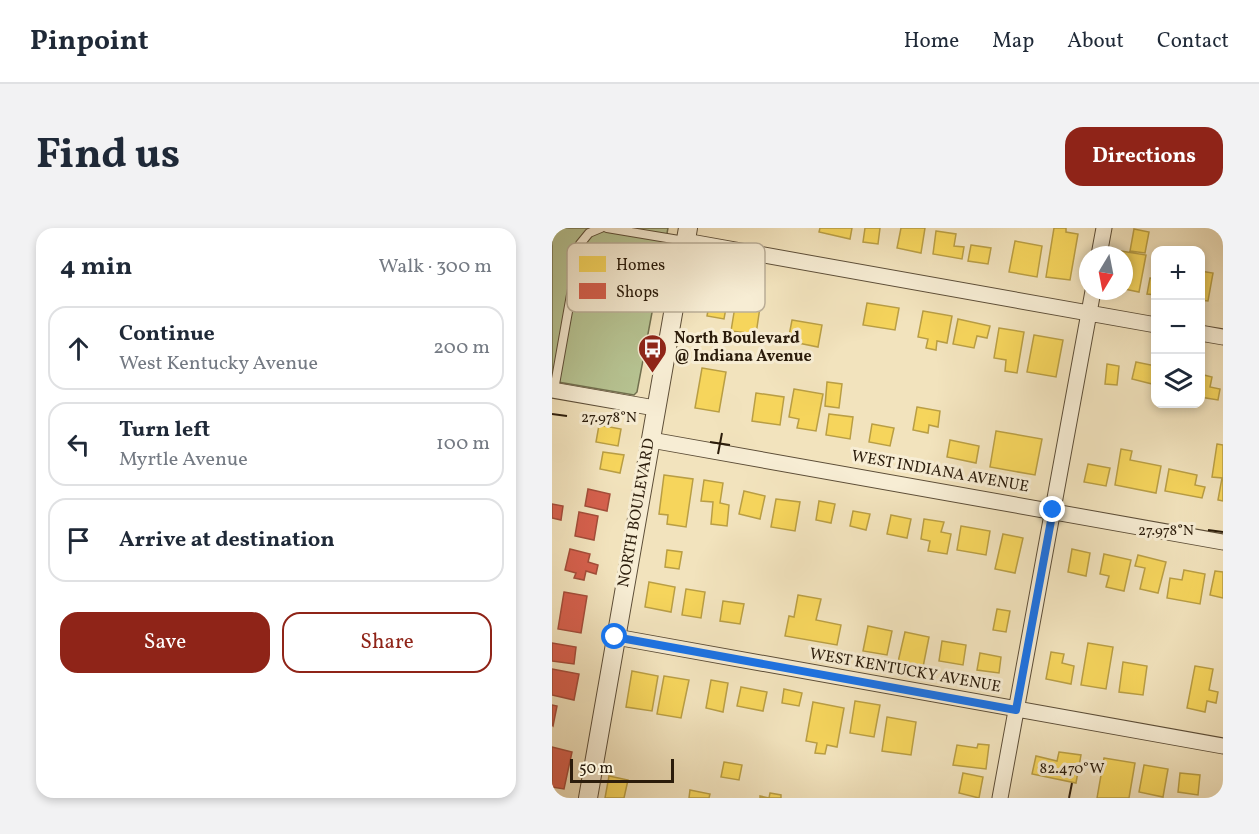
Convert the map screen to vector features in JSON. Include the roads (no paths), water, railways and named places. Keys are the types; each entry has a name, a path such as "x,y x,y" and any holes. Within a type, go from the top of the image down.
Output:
{"street":[{"path":"1101,246 1104,228"},
{"path":"687,235 728,243"},
{"path":"765,250 1151,324"},
{"path":"1000,798 1091,300"},
{"name":"NORTH BOULEVARD","path":"588,798 673,312"},
{"path":"1205,334 1223,337"},
{"path":"553,390 655,408"},
{"name":"WEST INDIANA AVENUE","path":"651,440 1223,542"},
{"name":"WEST KENTUCKY AVENUE","path":"615,637 1223,746"}],"lane":[{"path":"581,243 589,233 601,228"},
{"path":"607,228 687,235"},
{"path":"553,390 567,312"}],"place":[{"name":"North Boulevard @ Indiana Avenue","path":"653,374"}]}
